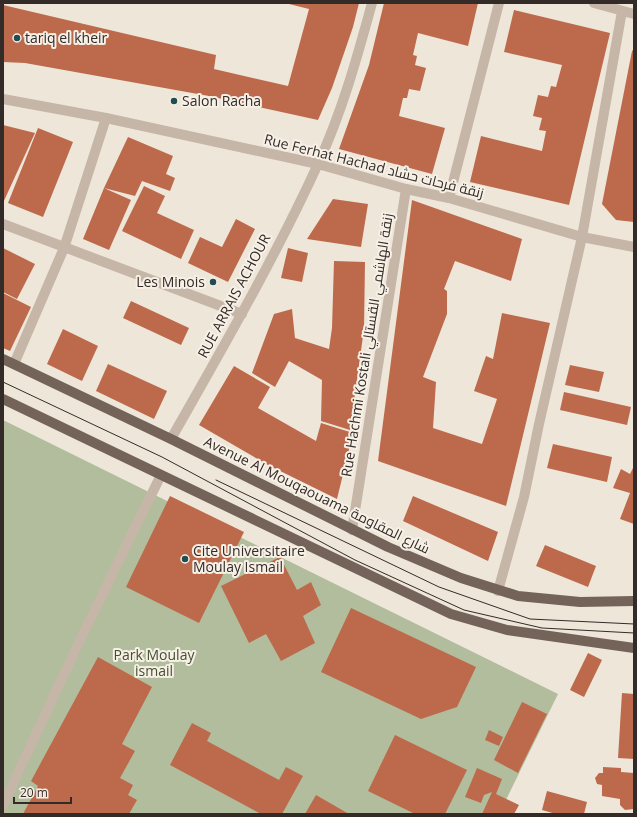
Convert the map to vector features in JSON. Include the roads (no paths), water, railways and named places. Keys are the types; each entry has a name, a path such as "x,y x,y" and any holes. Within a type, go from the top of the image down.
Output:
{"main road":[{"name":"Avenue Al Mouqaouama شارع المقاومة","path":"3,359 171,439 352,530 424,564 498,591 518,596 560,601 634,601"},
{"path":"3,399 451,614 507,630 634,648"}],"street":[{"name":"RUE ARRAIS ACHOUR","path":"171,439 242,314 318,164 354,68 372,3"},
{"path":"449,198 499,3"},
{"path":"594,3 634,14"},
{"path":"498,591 524,497 540,416 582,237 622,11"},
{"name":"Rue Ferhat Hachad زنقة فرحات حشاد","path":"3,99 106,118 318,164 406,189 449,198 582,237 634,247"},
{"path":"14,364 64,248 106,118"},
{"name":"Rue Hachmi Kostali زنقة الهاشمي القستالي","path":"352,530 406,189"},
{"path":"3,224 242,314"},
{"path":"3,805 80,640 161,475"}],"tram line":[{"path":"3,382 162,457 355,560 464,610 542,628 634,633"},
{"path":"216,480 439,587 530,619 634,624"}],"place":[{"name":"tariq el kheir","path":"17,38"},
{"name":"Salon Racha","path":"174,101"},
{"name":"Les Minois","path":"213,282"},
{"name":"Cite Universitaire Moulay Ismail","path":"185,559"}],"park label":[{"name":"Park Moulay ismail","path":"154,664"}]}
